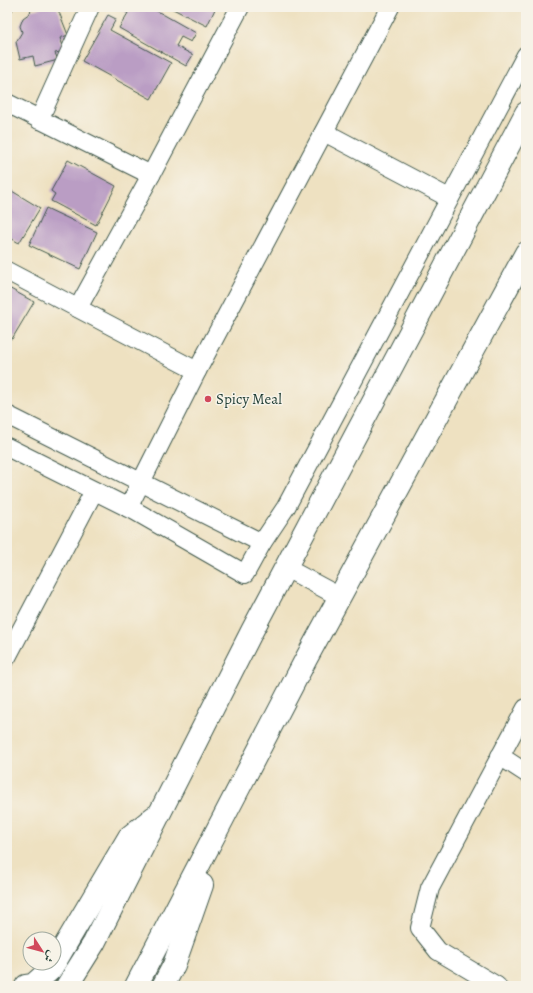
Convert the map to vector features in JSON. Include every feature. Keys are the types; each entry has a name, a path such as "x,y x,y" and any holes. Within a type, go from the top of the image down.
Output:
{"main road":[{"path":"67,986 94,943 252,632 526,114"},
{"path":"136,986 340,597 526,253"},
{"path":"163,986 174,965 229,808"},
{"path":"26,986 33,985 51,969 129,837 161,811"}],"street":[{"path":"39,120 90,7"},
{"path":"78,308 151,175 240,7"},
{"path":"128,508 197,372 390,7"},
{"path":"7,447 128,508 245,574 262,543 286,507 526,55"},
{"path":"7,103 151,175"},
{"path":"324,132 450,198"},
{"path":"7,271 197,372"},
{"path":"7,415 262,543"},
{"path":"7,656 94,491"},
{"path":"286,568 340,597"},
{"path":"497,986 438,951 420,928 430,888 526,708"},
{"path":"500,756 526,773"}],"building":[{"path":"7,7 14,7 7,20"},
{"path":"45,7 57,7 68,35 60,38 65,51 55,53 58,60 35,66 33,56 20,59 16,42 22,32 20,26 23,18 30,13 31,10"},
{"path":"116,7 150,7 196,33 191,42 181,37 176,46 193,55 186,66 119,28 128,13"},
{"path":"169,7 216,7 207,26"},
{"path":"108,15 116,19 110,30 171,63 151,99 82,61"},
{"path":"68,160 116,186 96,225 51,201 55,194 51,191"},
{"path":"7,188 40,208 19,243 7,236"},
{"path":"46,208 97,232 80,269 29,245"},
{"path":"7,287 34,302 12,339 7,336"}],"place":[{"name":"Spicy Meal","path":"208,399"}]}
